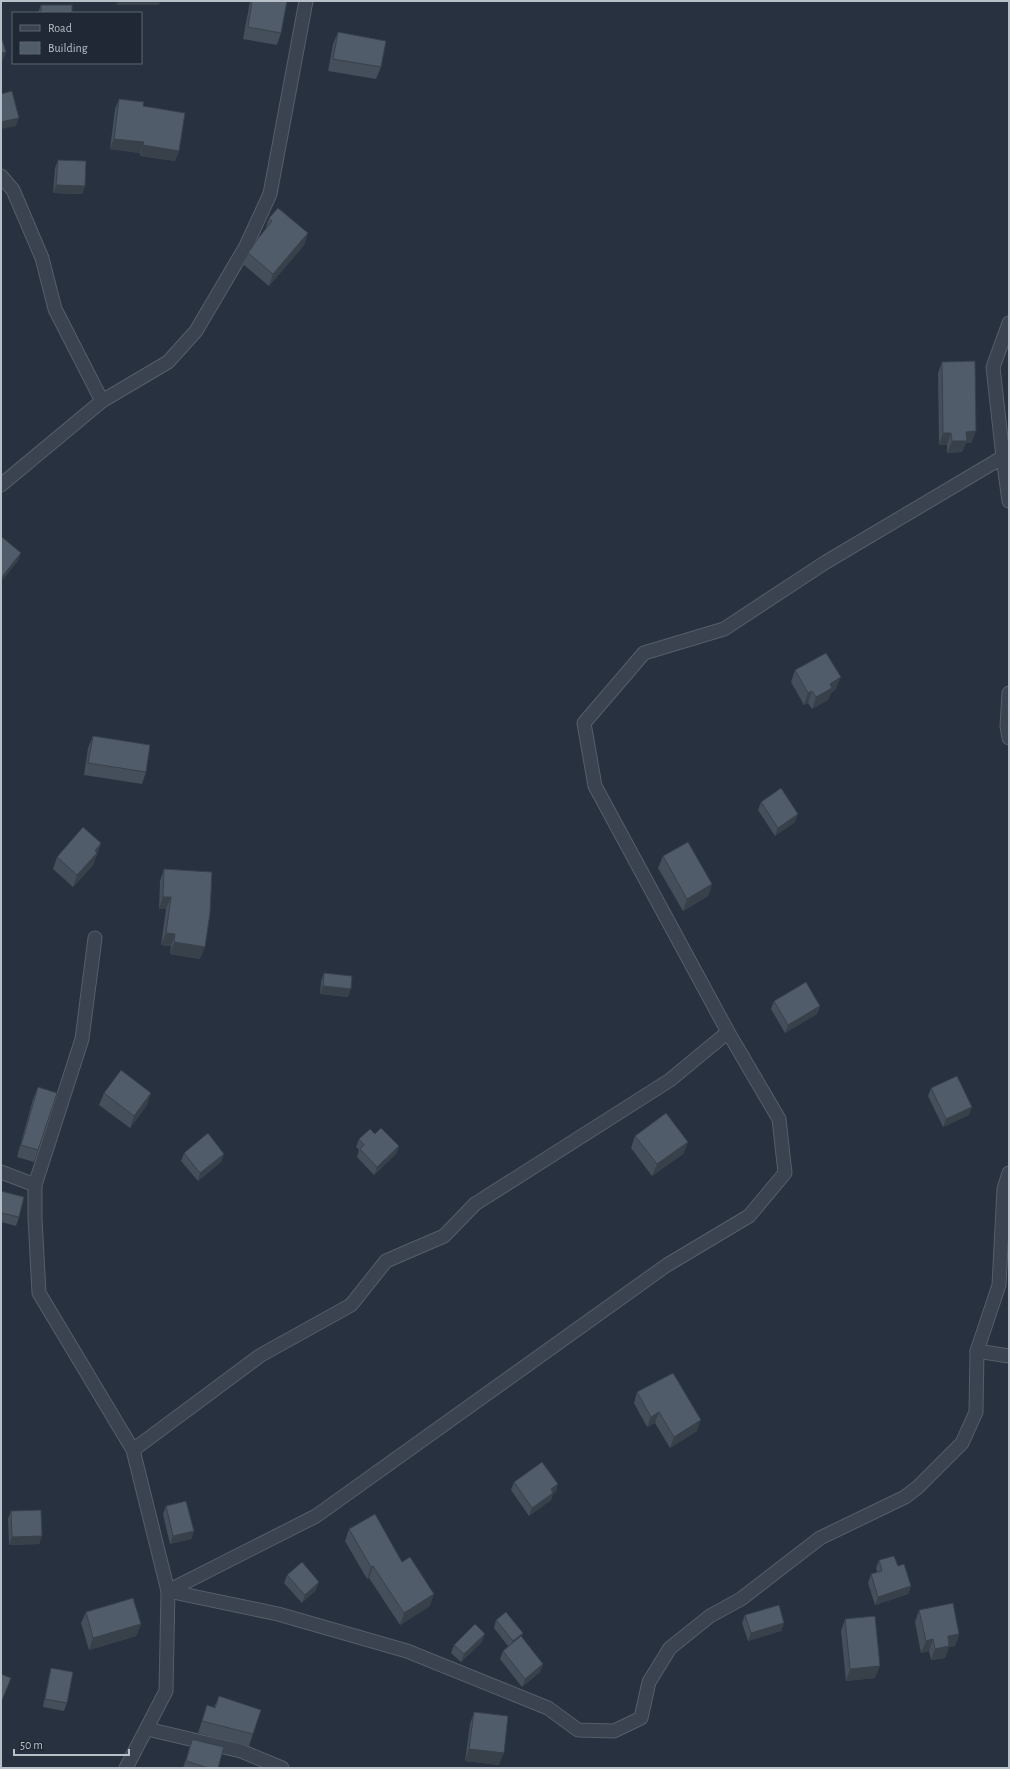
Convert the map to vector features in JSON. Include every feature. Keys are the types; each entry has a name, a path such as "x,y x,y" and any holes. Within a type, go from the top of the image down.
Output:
{"street":[{"path":"1,485 102,401 168,362 196,331 246,246 270,194 306,1"},
{"path":"1,176 12,190 42,258 55,309 102,401"},
{"path":"1009,323 993,367 1006,456 1009,501"},
{"path":"168,1591 316,1516 667,1265 749,1216 785,1173 779,1119 728,1032 595,786 584,723 644,653 724,629 826,562 1006,456"},
{"path":"1009,694 1007,726 1009,738"},
{"path":"95,938 82,1039 36,1185 35,1218 39,1292 133,1450 168,1591 166,1691 126,1768"},
{"path":"133,1450 261,1355 351,1305 386,1261 444,1236 475,1204 670,1080 728,1032"},
{"path":"1,1172 36,1185"},
{"path":"168,1591 278,1614 407,1651 548,1708 578,1730 614,1731 641,1718 649,1682 670,1648 710,1616 740,1599 820,1538 905,1497 918,1488 962,1443 976,1412 977,1351 999,1285 1004,1189 1009,1173"},
{"path":"977,1351 1009,1356"},
{"path":"147,1729 241,1751 282,1768"}],"building":[{"path":"252,1 287,1 281,33 248,27"},
{"path":"41,5 72,5 72,12 41,12"},
{"path":"338,32 386,41 381,67 333,59"},
{"path":"1,36 6,52 1,53"},
{"path":"12,91 19,118 1,122 1,94"},
{"path":"119,99 144,102 143,106 185,113 179,151 143,145 144,142 114,139"},
{"path":"58,160 86,161 85,186 56,185"},
{"path":"278,208 308,233 273,274 248,253 272,221 269,218"},
{"path":"975,361 976,431 966,432 967,441 952,441 951,433 943,433 942,362"},
{"path":"2,537 21,553 1,578 1,538"},
{"path":"826,653 841,677 830,684 832,688 816,697 812,691 808,693 795,670"},
{"path":"93,736 150,745 146,772 88,763"},
{"path":"781,788 798,814 778,828 761,802"},
{"path":"83,827 101,843 95,851 97,853 77,875 57,857"},
{"path":"688,842 712,884 687,899 663,856"},
{"path":"164,869 212,872 210,913 205,947 174,942 175,934 166,933 171,897 163,897"},
{"path":"324,973 352,976 351,989 323,986"},
{"path":"806,982 820,1006 788,1025 774,1001"},
{"path":"121,1070 151,1093 134,1116 104,1093"},
{"path":"957,1076 972,1107 946,1119 931,1088"},
{"path":"38,1087 57,1093 38,1150 21,1145"},
{"path":"666,1113 688,1142 657,1164 635,1136"},
{"path":"381,1128 399,1146 377,1167 360,1149 364,1145 359,1139 370,1129 375,1134"},
{"path":"208,1133 224,1154 200,1173 184,1153"},
{"path":"1,1191 24,1197 19,1217 1,1213"},
{"path":"673,1373 701,1420 674,1437 659,1412 651,1417 637,1392"},
{"path":"542,1462 558,1484 551,1489 553,1493 532,1508 514,1482"},
{"path":"186,1501 194,1531 173,1536 166,1506"},
{"path":"41,1510 42,1536 12,1537 11,1511"},
{"path":"375,1514 402,1562 410,1557 434,1594 404,1613 373,1566 371,1567 349,1529"},
{"path":"894,1556 898,1566 904,1564 911,1586 878,1597 871,1574 882,1571 879,1560"},
{"path":"302,1562 319,1582 305,1595 287,1575"},
{"path":"133,1598 141,1624 93,1638 86,1612"},
{"path":"953,1603 959,1634 948,1636 949,1646 935,1649 933,1639 926,1641 919,1610"},
{"path":"779,1605 784,1623 751,1633 745,1615"},
{"path":"506,1612 523,1633 513,1641 496,1620"},
{"path":"875,1616 880,1666 850,1669 845,1619"},
{"path":"475,1624 485,1634 464,1654 454,1645"},
{"path":"521,1636 543,1664 525,1679 503,1651"},
{"path":"51,1668 73,1672 67,1703 45,1699"},
{"path":"1,1674 11,1678 1,1703"},
{"path":"219,1696 261,1710 253,1734 202,1721 207,1705 215,1708"},
{"path":"474,1712 508,1716 504,1753 469,1749"},
{"path":"192,1740 224,1747 218,1768 208,1768 186,1761"}]}
